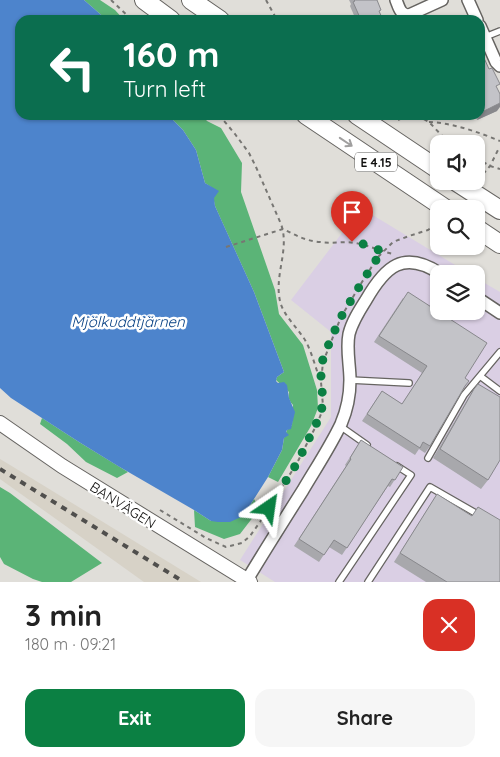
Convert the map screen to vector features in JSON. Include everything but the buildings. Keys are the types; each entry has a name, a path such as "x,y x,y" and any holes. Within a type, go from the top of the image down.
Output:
{"main road":[{"path":"144,0 164,15"},
{"path":"191,0 213,15"},
{"name":"E 4.15","path":"313,120 433,200"},
{"name":"E 4.15","path":"364,120 430,164"},
{"path":"469,190 500,210"},
{"path":"485,234 500,244"}],"street":[{"path":"396,0 402,13 409,15 442,0"},
{"path":"468,0 475,15"},
{"path":"485,37 496,62 500,66"},
{"path":"248,581 340,426 348,403 350,380 348,346 349,334 354,320 382,275 390,269 399,264 409,262 424,264 430,268"},
{"path":"485,303 500,313"},
{"name":"BANVÄGEN","path":"0,423 70,471 248,581"}],"lane":[{"path":"485,37 500,31"},
{"path":"428,458 464,395 500,352"},
{"path":"480,376 500,390"},
{"path":"350,380 409,383"},
{"path":"340,426 372,448"},
{"path":"339,582 411,475 395,464"},
{"path":"368,582 430,487 481,516"}],"path":[{"path":"111,0 127,15"},
{"path":"266,0 274,15"},
{"path":"157,508 217,544 226,547 242,543 250,536 260,522 297,463 317,424 323,406 321,382 306,342 280,302 278,292 284,242 283,229 249,153 223,120"},
{"path":"426,120 441,135"},
{"path":"429,122 449,124 500,141"},
{"path":"485,172 500,148"},
{"path":"485,163 500,169"},
{"path":"226,247 283,229 304,239 320,242 352,242 368,245 383,252"},
{"path":"321,382 322,362 341,317 378,257 393,242 430,229"}],"shaded area":[{"path":"361,208 430,250 430,255 439,255 455,265 430,265 430,320 485,320 485,283 500,292 500,582 275,582 240,560 331,417 331,332 291,300"},
{"path":"0,459 201,582 144,582 0,479"}],"green space":[{"path":"84,0 100,0 120,15 101,15"},
{"path":"173,120 206,120 221,128 242,163 241,192 275,290 279,314 303,345 317,390 318,408 311,426 278,482 268,477 282,450 287,430 292,425 293,405 289,399 289,392 276,380 284,372 254,292 215,206 211,187 205,183 196,150 183,130"},
{"path":"42,418 128,472 117,478 86,462 67,444 40,424"},
{"path":"0,487 102,563 71,582 42,582 4,564 0,557"},
{"path":"254,499 257,512 240,534 224,539 195,527 194,510 211,521 247,510"}],"water":[{"name":"Mjölkuddtjärnen","path":"0,0 84,0 101,15 15,15 15,120 173,120 183,130 196,150 205,183 219,191 214,198 215,206 254,292 284,372 277,377 276,381 278,383 284,382 287,385 289,398 295,412 291,429 286,432 289,435 284,438 282,450 268,477 247,510 241,517 230,522 218,522 211,521 118,466 11,398 0,388"}],"railway":[{"path":"0,469 184,582"}],"route":[{"path":"269,508 297,463 321,414 323,406 321,370 330,341 341,317 383,252 368,245 352,242"}]}
